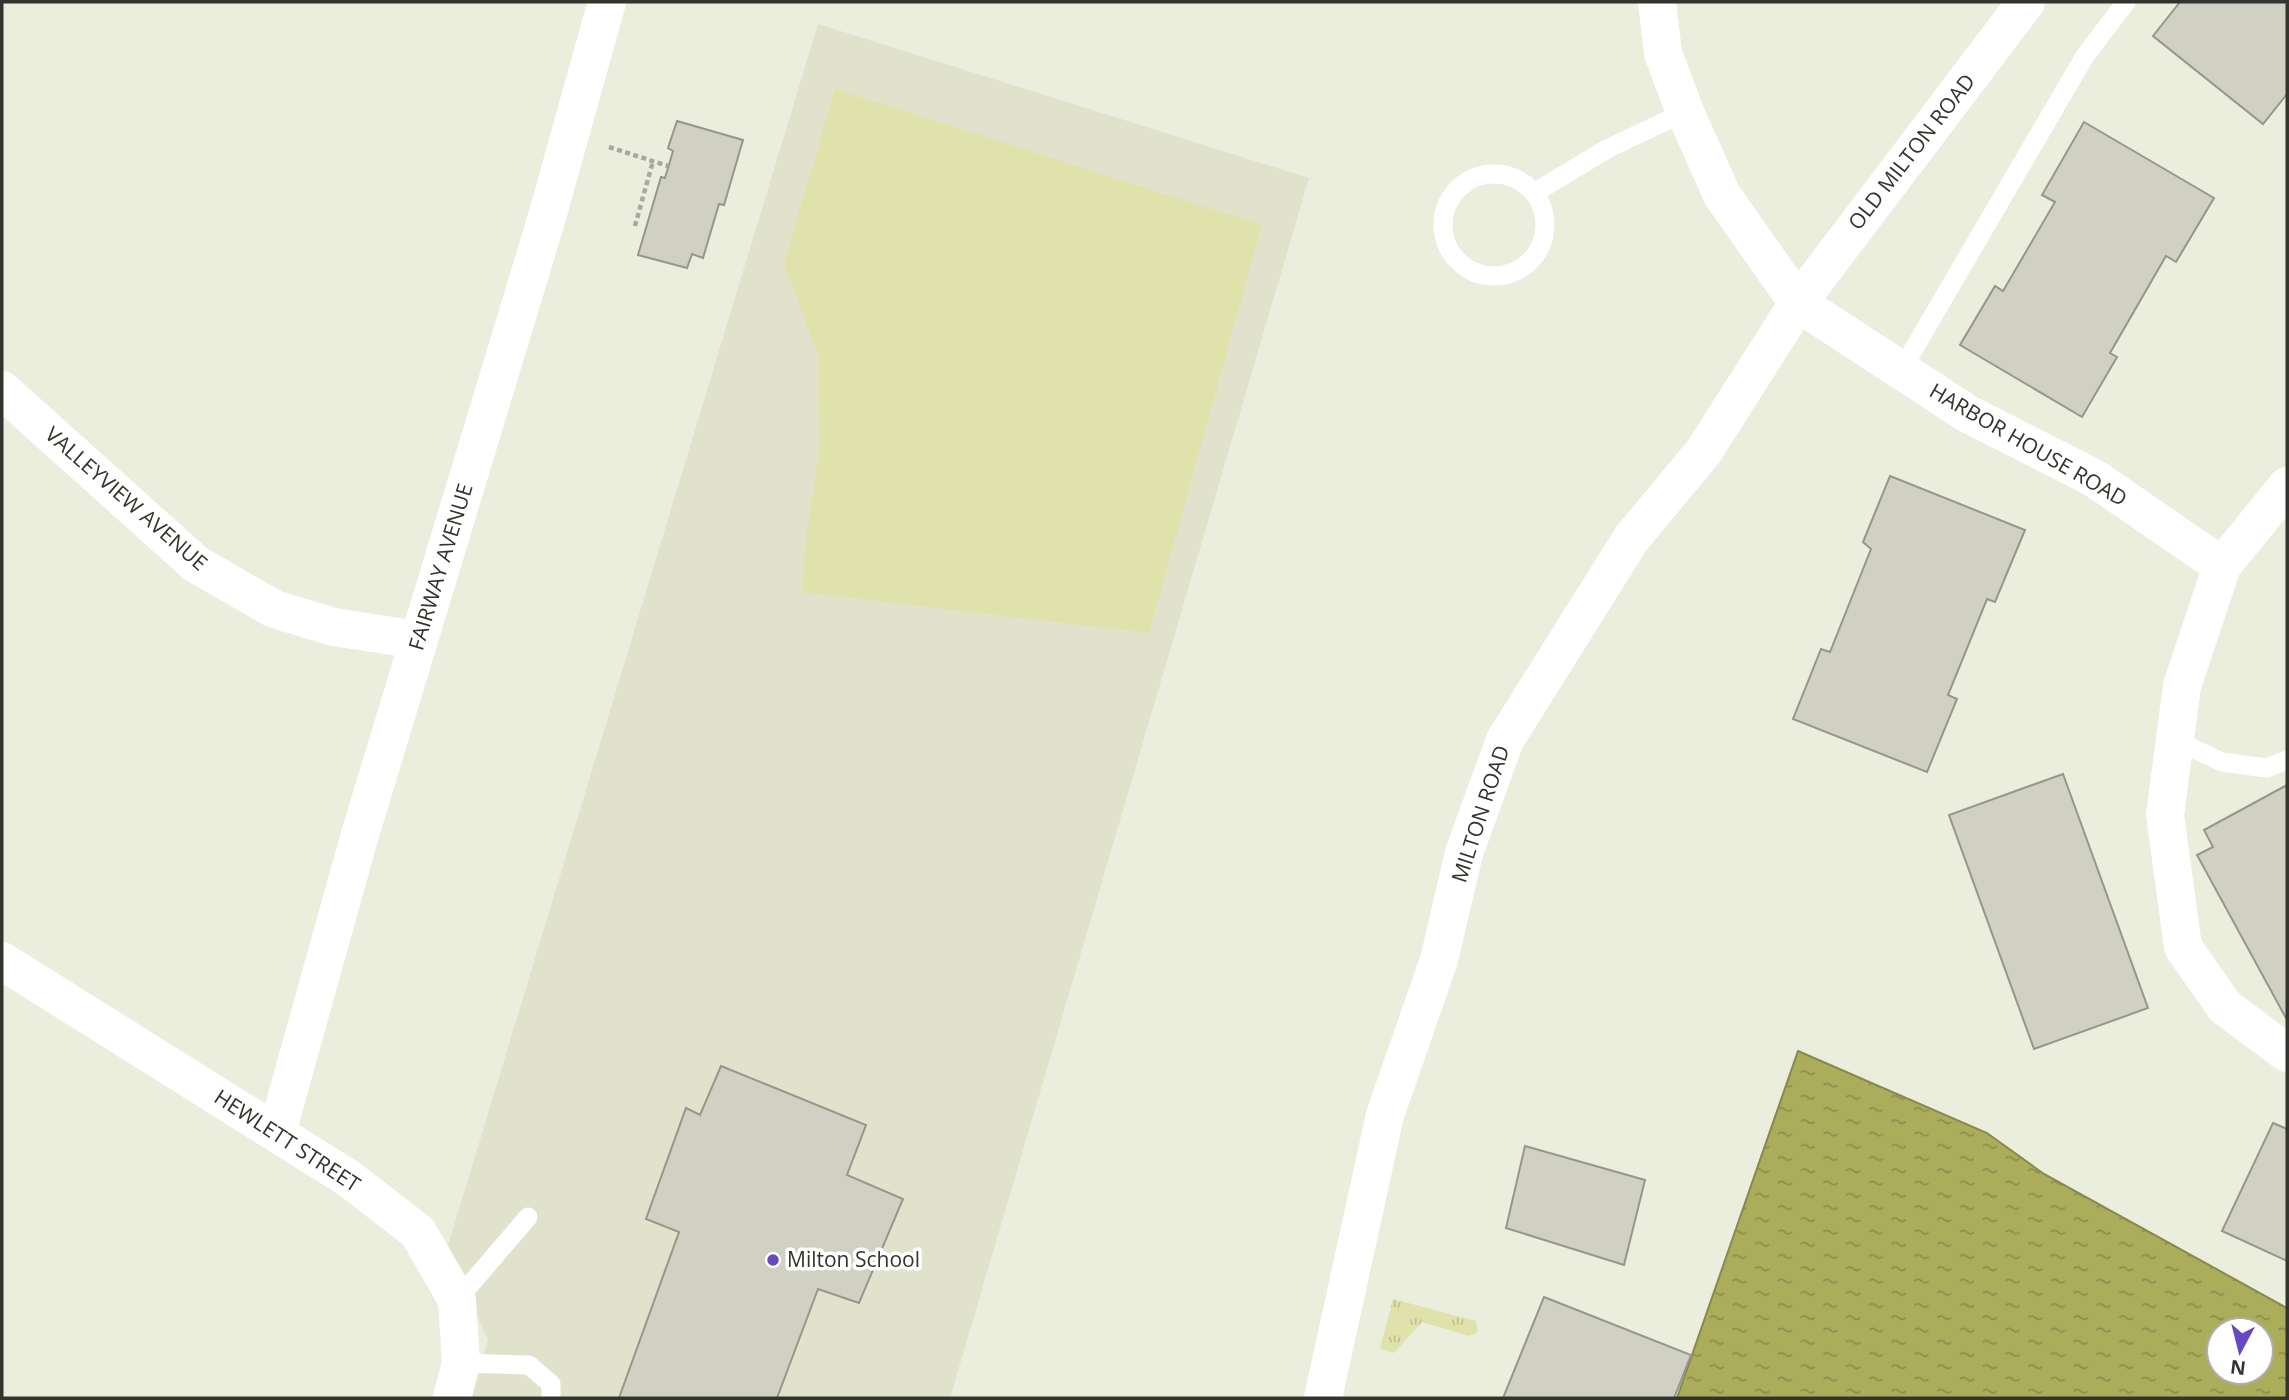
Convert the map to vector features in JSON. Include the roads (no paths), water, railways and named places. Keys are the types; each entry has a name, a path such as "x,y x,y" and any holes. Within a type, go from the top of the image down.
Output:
{"street":[{"name":"FAIRWAY AVENUE","path":"277,1132 359,838 570,135 607,2"},
{"path":"1657,2 1663,53 1685,113 1722,195 1798,303"},
{"name":"OLD MILTON ROAD","path":"1798,303 2026,2"},
{"name":"HARBOR HOUSE ROAD","path":"1798,303 1968,414 2094,478 2222,566"},
{"name":"MILTON ROAD","path":"1323,1398 1385,1115 1439,960 1464,853 1504,740 1631,539 1704,451 1798,303"},
{"name":"VALLEYVIEW AVENUE","path":"2,390 196,564 274,609 334,626 418,640"},
{"path":"2287,486 2222,566 2182,687 2165,815 2183,947 2225,1007 2287,1054"},
{"name":"HEWLETT STREET","path":"2,961 348,1178 418,1232 457,1300 457,1380"}],"lane":[{"path":"1902,369 2085,56 2126,2"},
{"path":"1534,193 1607,149 1685,113"},
{"path":"1489,174 1521,182 1534,193 1542,208 1545,225 1542,242 1534,257 1521,269 1506,275 1488,276 1459,262 1449,249 1444,233 1444,216 1450,201 1460,188 1473,179 1489,174"},
{"path":"2175,740 2222,762 2266,768 2287,760"},
{"path":"457,1300 527,1217"},
{"path":"457,1380 529,1365 551,1384 551,1398"}],"water":[{"path":"1798,1051 1987,1133 2044,1174 2287,1308 2287,1398 1677,1398"}],"place":[{"name":"Milton School","path":"773,1260"}]}
